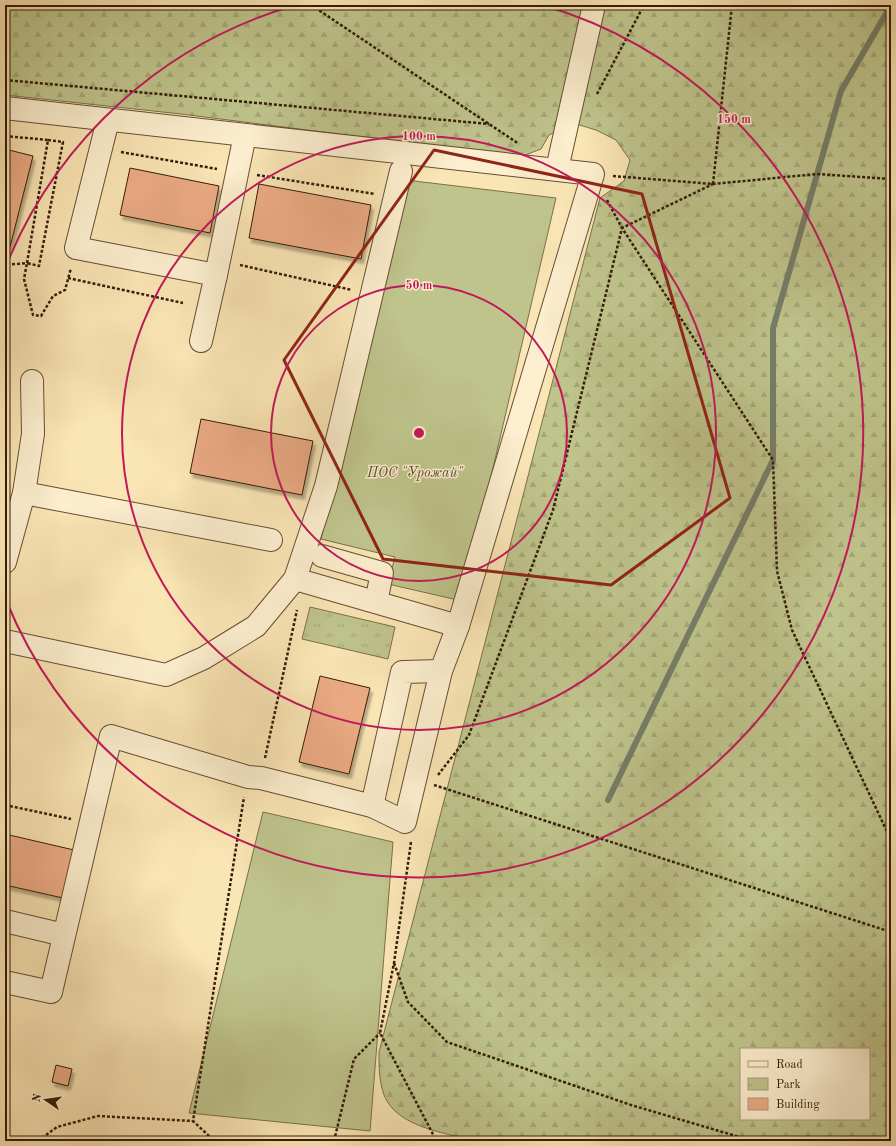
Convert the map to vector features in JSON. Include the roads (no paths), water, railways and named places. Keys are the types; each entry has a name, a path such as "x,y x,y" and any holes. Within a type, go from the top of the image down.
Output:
{"lane":[{"path":"557,169 594,5"},
{"path":"5,108 593,174 458,626 441,671 405,822 372,806 254,778 111,736 51,992 5,982"},
{"path":"108,120 76,248 216,275"},
{"path":"201,341 245,135"},
{"path":"5,641 166,676 204,658 256,626 299,580 326,486 401,171"},
{"path":"5,562 24,493 33,434 32,381"},
{"path":"24,493 271,540"},
{"path":"322,556 382,572 376,602"},
{"path":"299,580 458,626"},
{"path":"372,806 402,672 441,671"},
{"path":"5,921 64,935"}],"waterway":[{"path":"608,800 773,460 773,328 841,91 891,5"}],"park label":[{"name":"ПОС \"Урожай\"","path":"415,472"}]}
